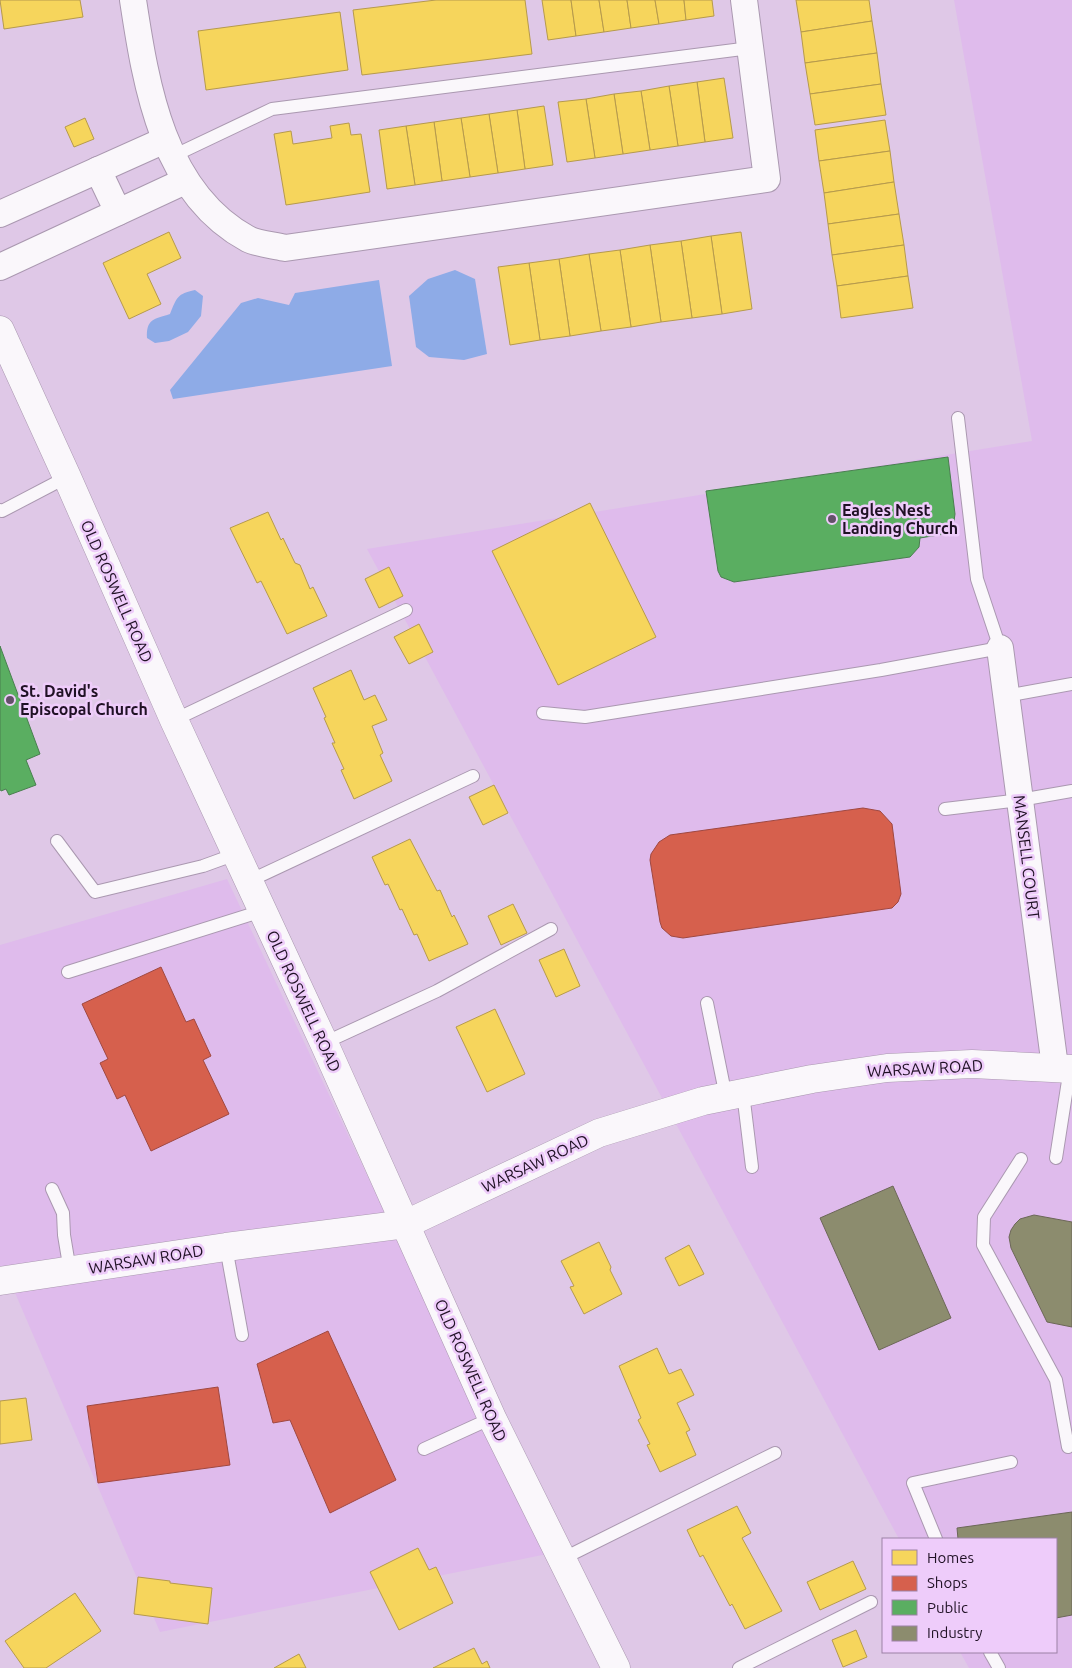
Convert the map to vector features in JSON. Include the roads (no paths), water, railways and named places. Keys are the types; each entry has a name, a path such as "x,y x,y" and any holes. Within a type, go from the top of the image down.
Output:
{"street":[{"path":"133,0 143,63 169,148 185,181 217,219 249,240 285,248 767,179 744,0"},
{"path":"0,214 98,170 169,148"},
{"path":"98,170 118,212"},
{"path":"0,267 185,181"},
{"name":"OLD ROSWELL ROAD","path":"0,330 67,476 174,720 324,1043 492,1418 616,1668"},
{"name":"MANSELL COURT","path":"1000,648 1020,800 1066,1068"},
{"name":"WARSAW ROAD","path":"0,1281 226,1247 406,1224 599,1133 703,1101 812,1079 886,1068 972,1064 1066,1068"}],"lane":[{"path":"169,148 272,110 750,48"},
{"path":"543,714 585,717 872,671 1000,648 977,579 958,418"},
{"path":"1,511 67,476"},
{"path":"174,720 406,610"},
{"path":"1006,696 1072,684"},
{"path":"249,881 473,776"},
{"path":"945,809 1020,800 1072,791"},
{"path":"56,841 95,892 203,866 236,854"},
{"path":"68,972 262,911"},
{"path":"324,1043 437,991 551,929"},
{"path":"707,1003 734,1095 752,1167"},
{"path":"1056,1158 1066,1068"},
{"path":"1021,1159 984,1218 983,1245 1056,1380 1068,1448"},
{"path":"52,1189 63,1213 64,1234 70,1271"},
{"path":"226,1247 242,1335"},
{"path":"424,1449 492,1418"},
{"path":"562,1560 776,1453"},
{"path":"936,1538 913,1483 1011,1462"},
{"path":"739,1668 871,1602"},
{"path":"991,1653 999,1668"}],"water":[{"path":"455,270 475,279 487,354 464,360 429,357 416,347 409,296 428,279"},
{"path":"379,280 392,366 173,399 170,390 241,303 258,298 289,305 295,293"},
{"path":"195,290 203,296 201,316 188,332 169,341 155,343 147,338 148,327 152,321 170,314 178,297"}],"place":[{"name":"Eagles Nest Landing Church","path":"832,519"},
{"name":"St. David's Episcopal Church","path":"10,700"}]}
